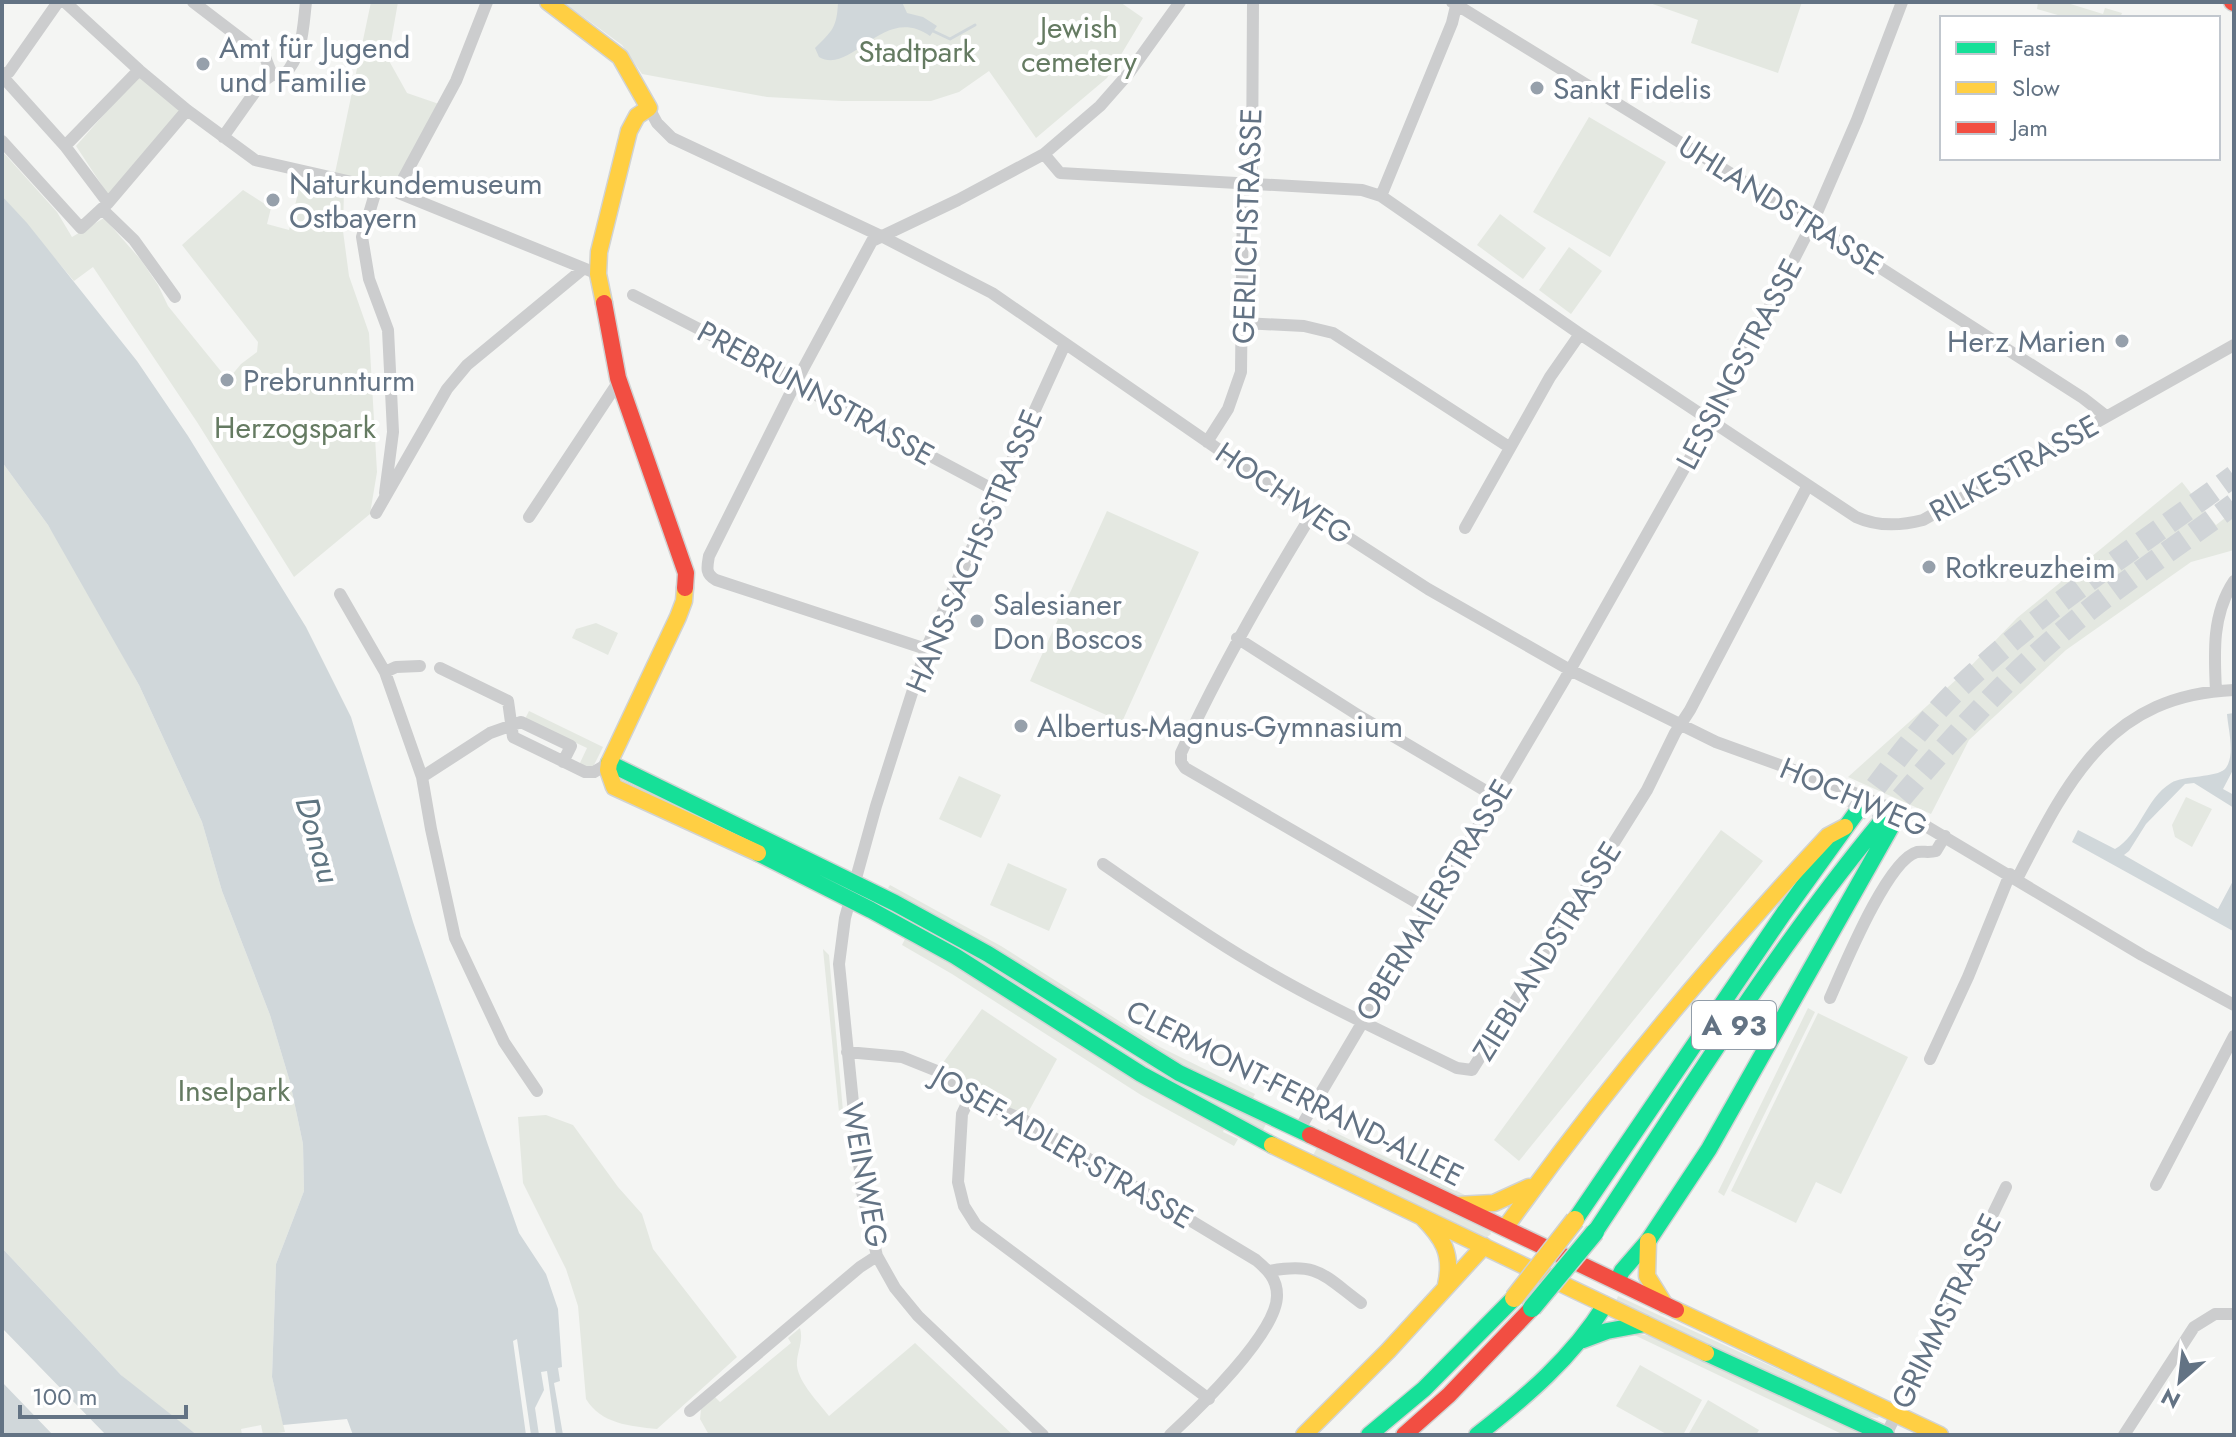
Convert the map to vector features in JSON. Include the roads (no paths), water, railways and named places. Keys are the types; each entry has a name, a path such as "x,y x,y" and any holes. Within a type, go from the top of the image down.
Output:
{"main road":[{"path":"548,2 620,57 649,108 637,116 629,131 599,252 590,272 619,381 686,573 678,617 608,770 614,787 853,890"},
{"path":"609,763 853,890"},
{"name":"A 93","path":"1369,1435 1424,1389 1486,1330 1514,1298 1635,1136 1751,960 1850,820 1828,836 1746,926 1536,1181"},
{"name":"A 93","path":"1404,1435 1449,1395 1532,1308 1595,1232 1833,880 1885,825 1709,1149 1648,1241"},
{"name":"CLERMONT-FERRAND-ALLEE","path":"853,890 991,956 1143,1053 1940,1435"},
{"name":"CLERMONT-FERRAND-ALLEE","path":"853,890 1007,986 1100,1049 1245,1131 1645,1324 1886,1435"},
{"path":"1457,1205 1504,1202 1536,1181"},
{"path":"1304,1435 1388,1351 1446,1285 1505,1228 1536,1181"},
{"path":"1422,1217 1448,1248 1450,1269 1446,1285"},
{"path":"1505,1228 1515,1261"},
{"path":"1477,1435 1541,1381 1583,1340 1622,1271 1648,1241"},
{"path":"1648,1241 1645,1275 1665,1305"},
{"path":"1592,1270 1605,1305"},
{"path":"1583,1340 1607,1331 1645,1324"}],"street":[{"path":"58,2 9,72 2,75 65,146 105,206 175,297"},
{"path":"65,2 139,70 250,157 264,163 396,192 590,272"},
{"path":"193,2 265,57 272,75"},
{"path":"223,137 262,82 272,75 284,75 300,45 306,2"},
{"path":"396,192 456,81 487,2"},
{"path":"926,649 709,575 709,556 796,382 872,241 1044,154 1100,106 1120,84 1151,46 1180,2"},
{"name":"GERLICHSTRASSE","path":"1207,442 1236,391 1241,372 1243,196 1252,171 1253,2"},
{"name":"LESSINGSTRASSE","path":"1570,670 1711,421 1812,224 1857,120 1902,2"},
{"path":"1044,154 1060,173 1362,190 1381,196 1452,23 1455,3"},
{"name":"UHLANDSTRASSE","path":"1455,3 1812,224 2083,398 2106,416"},
{"path":"65,146 139,70"},
{"name":"HOCHWEG","path":"649,108 657,123 672,138 883,237 992,293 1312,514 1428,589 1570,670 1716,742 1879,803 1945,836 2153,961 2234,1005"},
{"path":"2,141 81,228 105,206 187,110"},
{"path":"377,187 362,237 369,279 388,330 391,358 393,432 384,500"},
{"name":"RILKESTRASSE","path":"1381,196 1580,334 1866,521 1894,525 1923,520 2234,345"},
{"path":"376,513 447,389 467,365 590,272"},
{"name":"PREBRUNNSTRASSE","path":"633,295 788,375 998,492"},
{"path":"1243,323 1304,326 1333,333 1509,447"},
{"path":"1465,528 1550,377 1580,334"},
{"name":"HANS-SACHS-STRASSE","path":"853,890 926,649 1065,344"},
{"path":"529,517 619,381"},
{"path":"1681,726 1808,485"},
{"path":"1312,514 1237,638 1181,753 1181,762 1185,768 1428,909"},
{"path":"2216,691 2216,630 2221,606 2234,581"},
{"path":"340,594 385,672 422,777 455,938 504,1042 537,1091"},
{"path":"1237,638 1361,717 1496,797"},
{"path":"385,672 396,667 420,666"},
{"path":"440,668 508,701 513,737 614,787"},
{"name":"OBERMAIERSTRASSE","path":"1299,1130 1570,670"},
{"path":"1930,1059 2014,876 2070,782 2099,746 2143,713 2167,702 2234,690"},
{"path":"422,777 490,733 512,725"},
{"name":"ZIEBLANDSTRASSE","path":"1361,1021 1457,1068 1472,1070 1647,790 1681,726"},
{"path":"585,772 594,772 609,763"},
{"name":"HOCHWEG","path":"1830,998 1875,898 1915,852 1936,851 1945,836"},
{"path":"1103,864 1194,927 1253,963 1361,1021"},
{"name":"WEINWEG","path":"853,890 843,924 839,964 862,1192 877,1256 895,1288 918,1316 1043,1435"},
{"path":"2156,1185 2234,1036"},
{"name":"JOSEF-ADLER-STRASSE","path":"847,1052 902,1057 937,1071 970,1097 1024,1120 1256,1260 1269,1271"},
{"path":"970,1097 962,1114 958,1182 964,1206 976,1225 1209,1399"},
{"name":"GRIMMSTRASSE","path":"1886,1435 2006,1187"},
{"path":"690,1411 877,1256"},
{"path":"1170,1435 1209,1399 1271,1318 1277,1295 1269,1271 1308,1267 1361,1303"},
{"path":"2124,1435 2185,1338 2203,1319 2215,1314 2234,1314"}],"water":[{"path":"838,2 902,2 907,13 923,17 937,26 930,36 913,28 897,28 844,57 831,60 819,57 815,48 832,28"},
{"name":"Donau","path":"2,196 137,361 188,436 306,627 351,717 413,922 488,1145 519,1233 546,1274 558,1309 562,1367 558,1368 560,1381 554,1383 563,1435 556,1435 547,1371 541,1372 544,1390 535,1408 539,1435 531,1435 517,1339 513,1341 526,1435 353,1435 347,1419 283,1425 272,1377 276,1264 304,1191 303,1144 290,1082 270,1015 222,891 202,822 139,685 48,525 2,462"},
{"path":"2234,713 2234,768 2223,789 2234,795 2234,808 2194,783 2185,784 2146,824 2124,855 2218,909 2234,879 2233,931 2072,842 2078,830 2115,849 2131,835 2155,798 2171,783 2225,769 2231,750 2227,714"},
{"path":"2,1248 121,1375 197,1435 106,1435 2,1328"},
{"path":"2,1382 53,1435 2,1435"}],"waterway":[{"path":"933,31 950,39 975,25"}],"tunnel":[{"path":"1856,813 1927,722 1975,673 2069,595 2234,476"},
{"path":"1880,823 1982,708 2048,644 2116,589 2234,504"}],"place":[{"name":"Amt für Jugend und Familie","path":"203,64"},
{"name":"Sankt Fidelis","path":"1537,88"},
{"name":"Naturkundemuseum Ostbayern","path":"273,200"},
{"name":"Herz Marien","path":"2122,341"},
{"name":"Prebrunnturm","path":"227,380"},
{"name":"Rotkreuzheim","path":"1929,567"},
{"name":"Salesianer Don Boscos","path":"977,621"},
{"name":"Albertus-Magnus-Gymnasium","path":"1021,726"}],"park label":[{"name":"Jewish cemetery","path":"1079,44"},
{"name":"Stadtpark","path":"917,51"},
{"name":"Herzogspark","path":"295,427"},
{"name":"Inselpark","path":"234,1090"}]}
